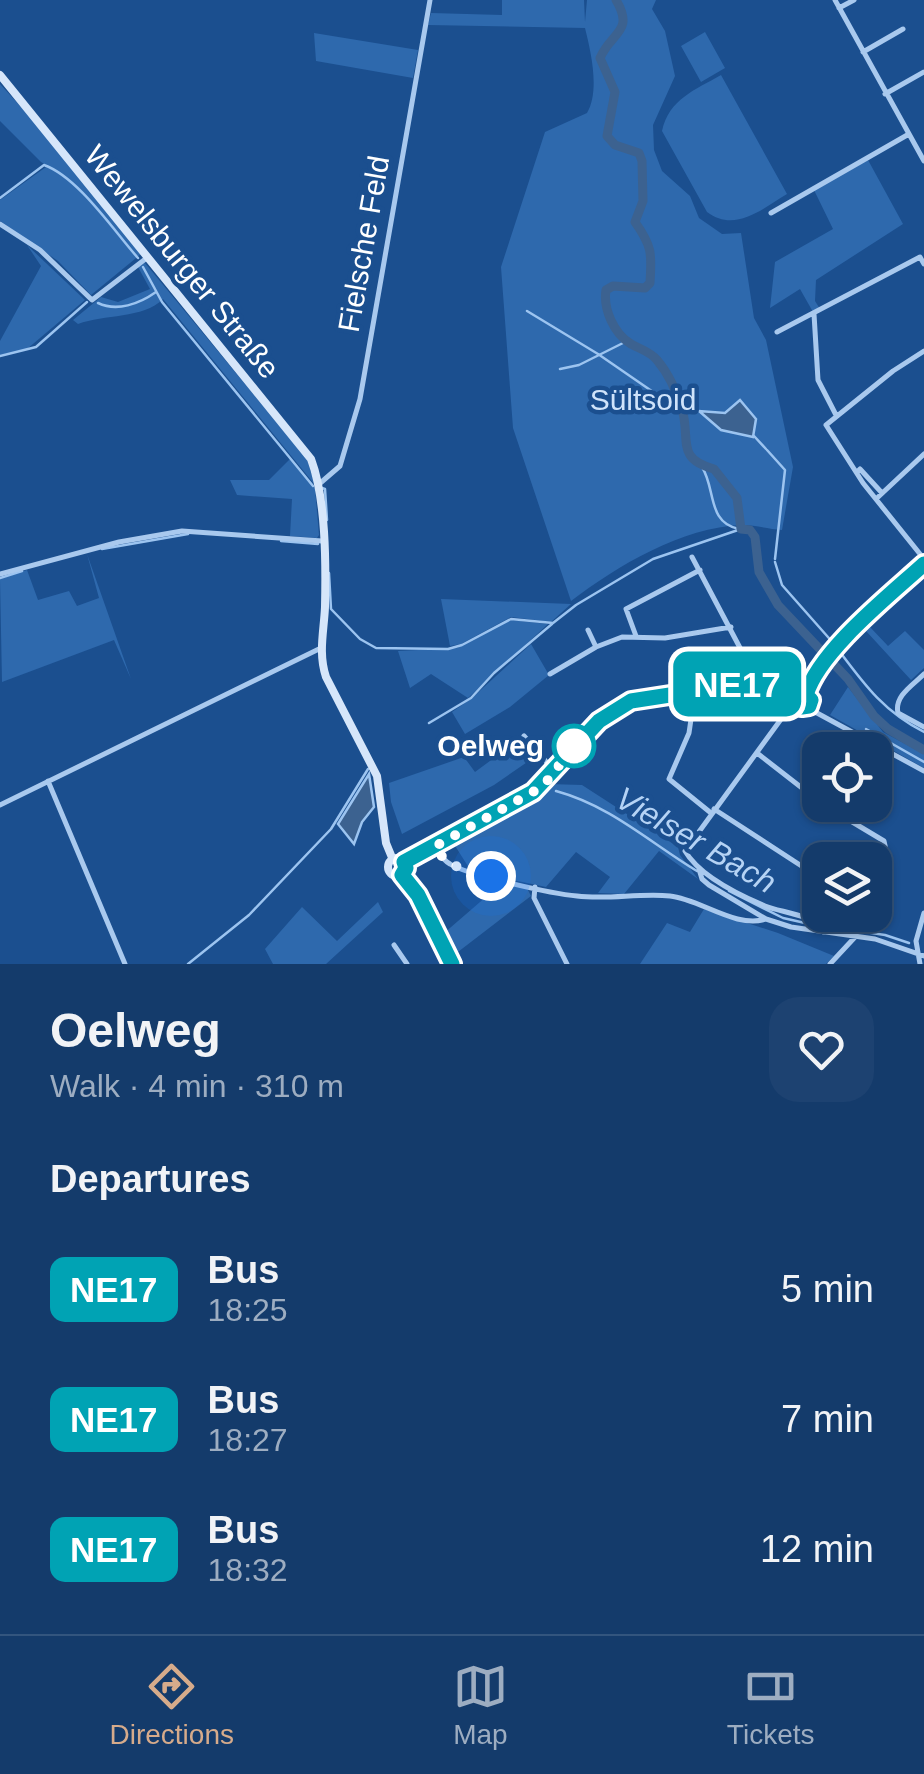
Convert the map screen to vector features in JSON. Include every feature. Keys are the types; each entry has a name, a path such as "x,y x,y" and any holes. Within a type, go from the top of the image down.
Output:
{"main road":[{"name":"Wewelsburger Straße","path":"0,75 311,458 318,484"},
{"path":"318,484 326,676 377,776 386,843 393,860 390,871 395,876 402,875"},
{"path":"393,860 404,862 402,875"},
{"path":"402,875 418,895 452,964"}],"street":[{"name":"Fielsche Feld","path":"318,484 340,466 360,399 430,0"},
{"path":"835,0 921,149 924,161"},
{"path":"839,8 854,0"},
{"path":"863,52 902,29"},
{"path":"886,94 924,72"},
{"path":"771,213 909,134"},
{"path":"0,224 40,250 92,300 148,257"},
{"path":"777,332 922,261"},
{"path":"814,314 818,380 836,415"},
{"path":"404,862 517,804 554,772 578,741 618,707 649,696 727,685 748,686 790,702 806,695 810,682 848,635 924,561 856,473 826,425 924,352"},
{"path":"876,499 924,454"},
{"path":"856,473 860,470 882,494"},
{"path":"0,574 120,542 182,531 322,541"},
{"path":"692,557 748,662 748,686"},
{"path":"636,636 626,609 700,570"},
{"path":"550,674 622,638 665,638 731,626"},
{"path":"588,630 596,648"},
{"path":"0,805 322,648"},
{"path":"924,674 898,700 898,713 924,727"},
{"path":"696,692 689,732 669,779 712,811 802,867"},
{"path":"806,695 811,700 809,706"},
{"path":"798,700 802,707 809,706"},
{"path":"790,702 684,851 698,867 764,905 802,919"},
{"path":"809,706 924,771"},
{"path":"524,736 554,772"},
{"path":"757,753 802,788"},
{"path":"48,780 125,964"},
{"path":"852,822 884,842"},
{"path":"434,847 446,862 460,870 579,897 671,896 740,918 758,922 766,919"},
{"path":"698,867 702,879 766,919 802,927"},
{"path":"535,887 534,898 566,964"},
{"path":"920,964 922,955 916,941 924,912"},
{"path":"823,932 856,936 922,955"},
{"path":"830,964 856,936"},
{"path":"394,945 407,964"}],"green space":[{"name":"Sültsoid","path":"502,0 584,0 585,22 587,0 656,0 652,9 665,31 675,76 653,125 654,150 662,171 690,196 699,218 722,234 741,233 754,318 766,340 793,467 782,530 742,525 696,533 630,562 571,601 513,428 501,267 545,132 587,113 593,94 593,71 585,28 428,25 431,13 502,15"},
{"path":"705,32 725,68 701,82 681,46"},
{"path":"314,33 418,50 413,78 316,61"},
{"path":"721,75 787,194 758,212 728,220 707,212 662,131 677,103"},
{"path":"0,84 43,131 141,254 91,295 58,261 0,221 0,200 46,167 51,168 0,121"},
{"path":"868,160 903,224 816,280 815,301 820,309 813,312 800,289 770,308 775,262 833,229 814,190"},
{"path":"27,245 85,300 27,349 0,355 0,341 41,266"},
{"path":"145,263 307,459 315,485 163,299 134,313 78,324 73,320 101,297 118,302 150,289 138,267"},
{"path":"291,458 315,488 317,538 290,536 292,499 237,495 230,480 269,480"},
{"path":"87,554 131,679 114,640 2,682 0,579 27,570 38,600 69,591 77,606 99,598"},
{"path":"441,599 571,604 551,622 511,617 450,646"},
{"path":"511,620 548,624 468,698 431,674 410,688 398,651 457,648"},
{"path":"870,627 888,646 905,631 924,650 924,668 911,680 866,631"},
{"path":"531,644 549,675 510,707 465,734 452,712"},
{"path":"848,687 883,732 860,732 830,715"},
{"path":"892,737 924,754 924,768 892,750"},
{"path":"521,738 536,756 494,785 402,834 389,783 464,757 475,772"},
{"path":"548,784 582,785 678,847 698,879 659,851 624,894 598,893 610,877 576,852 546,887 471,871 452,841 518,806"},
{"path":"502,883 527,888 531,896 454,955 443,934"},
{"path":"378,902 383,912 326,964 273,964 265,949 302,907 337,941"},
{"path":"704,909 834,956 826,964 640,964 667,923 690,932"}],"shaded area":[{"path":"740,400 756,419 753,437 721,430 699,411 725,413"},
{"path":"369,774 374,807 362,822 354,844 338,824"}],"waterway":[{"path":"616,0 622,26 600,58 615,92 607,136 615,145 639,153 642,161 643,201 635,222 648,244 651,264 650,283 645,288 613,286 606,290 611,320 625,340 652,355 665,371 682,409 689,454 714,469 737,498 741,529 750,530 755,537 759,572 778,605 848,679 874,716 924,750"},
{"path":"0,198 44,165 70,181 138,258"},
{"path":"143,267 162,302 313,486"},
{"path":"98,303 128,305 156,292"},
{"path":"0,356 36,347 87,302"},
{"path":"527,311 672,405"},
{"path":"560,369 579,365 627,341"},
{"path":"754,436 766,449"},
{"path":"767,450 785,470 775,559"},
{"path":"702,467 717,513 729,526 739,529"},
{"path":"322,488 327,520"},
{"path":"329,573 331,609 360,639 376,648 448,649 511,619 553,623 653,559 741,529"},
{"path":"102,549 188,534"},
{"path":"281,541 318,544"},
{"path":"775,562 782,585 835,645"},
{"path":"0,578 22,571"},
{"path":"429,723 471,698 552,624"},
{"path":"840,652 877,698 924,732"},
{"path":"866,729 924,762"},
{"path":"188,964 249,915 331,829 368,769"},
{"name":"Vielser Bach","path":"556,791 612,815 697,871"},
{"name":"Vielser Bach","path":"729,891 783,918 802,922"},
{"name":"Vielser Bach","path":"865,932 909,943"}],"bus line":[{"name":"NE17","path":"452,964 418,895 402,875 404,862 517,804 547,781 599,721 631,701 741,684 790,702 798,700 806,708 811,700 806,695 810,682 832,654 924,564"}],"place":[{"name":"Oelweg","path":"574,746"}],"route":[{"path":"491,876 460,870 446,862 434,847 517,804 547,781 574,746"}]}
